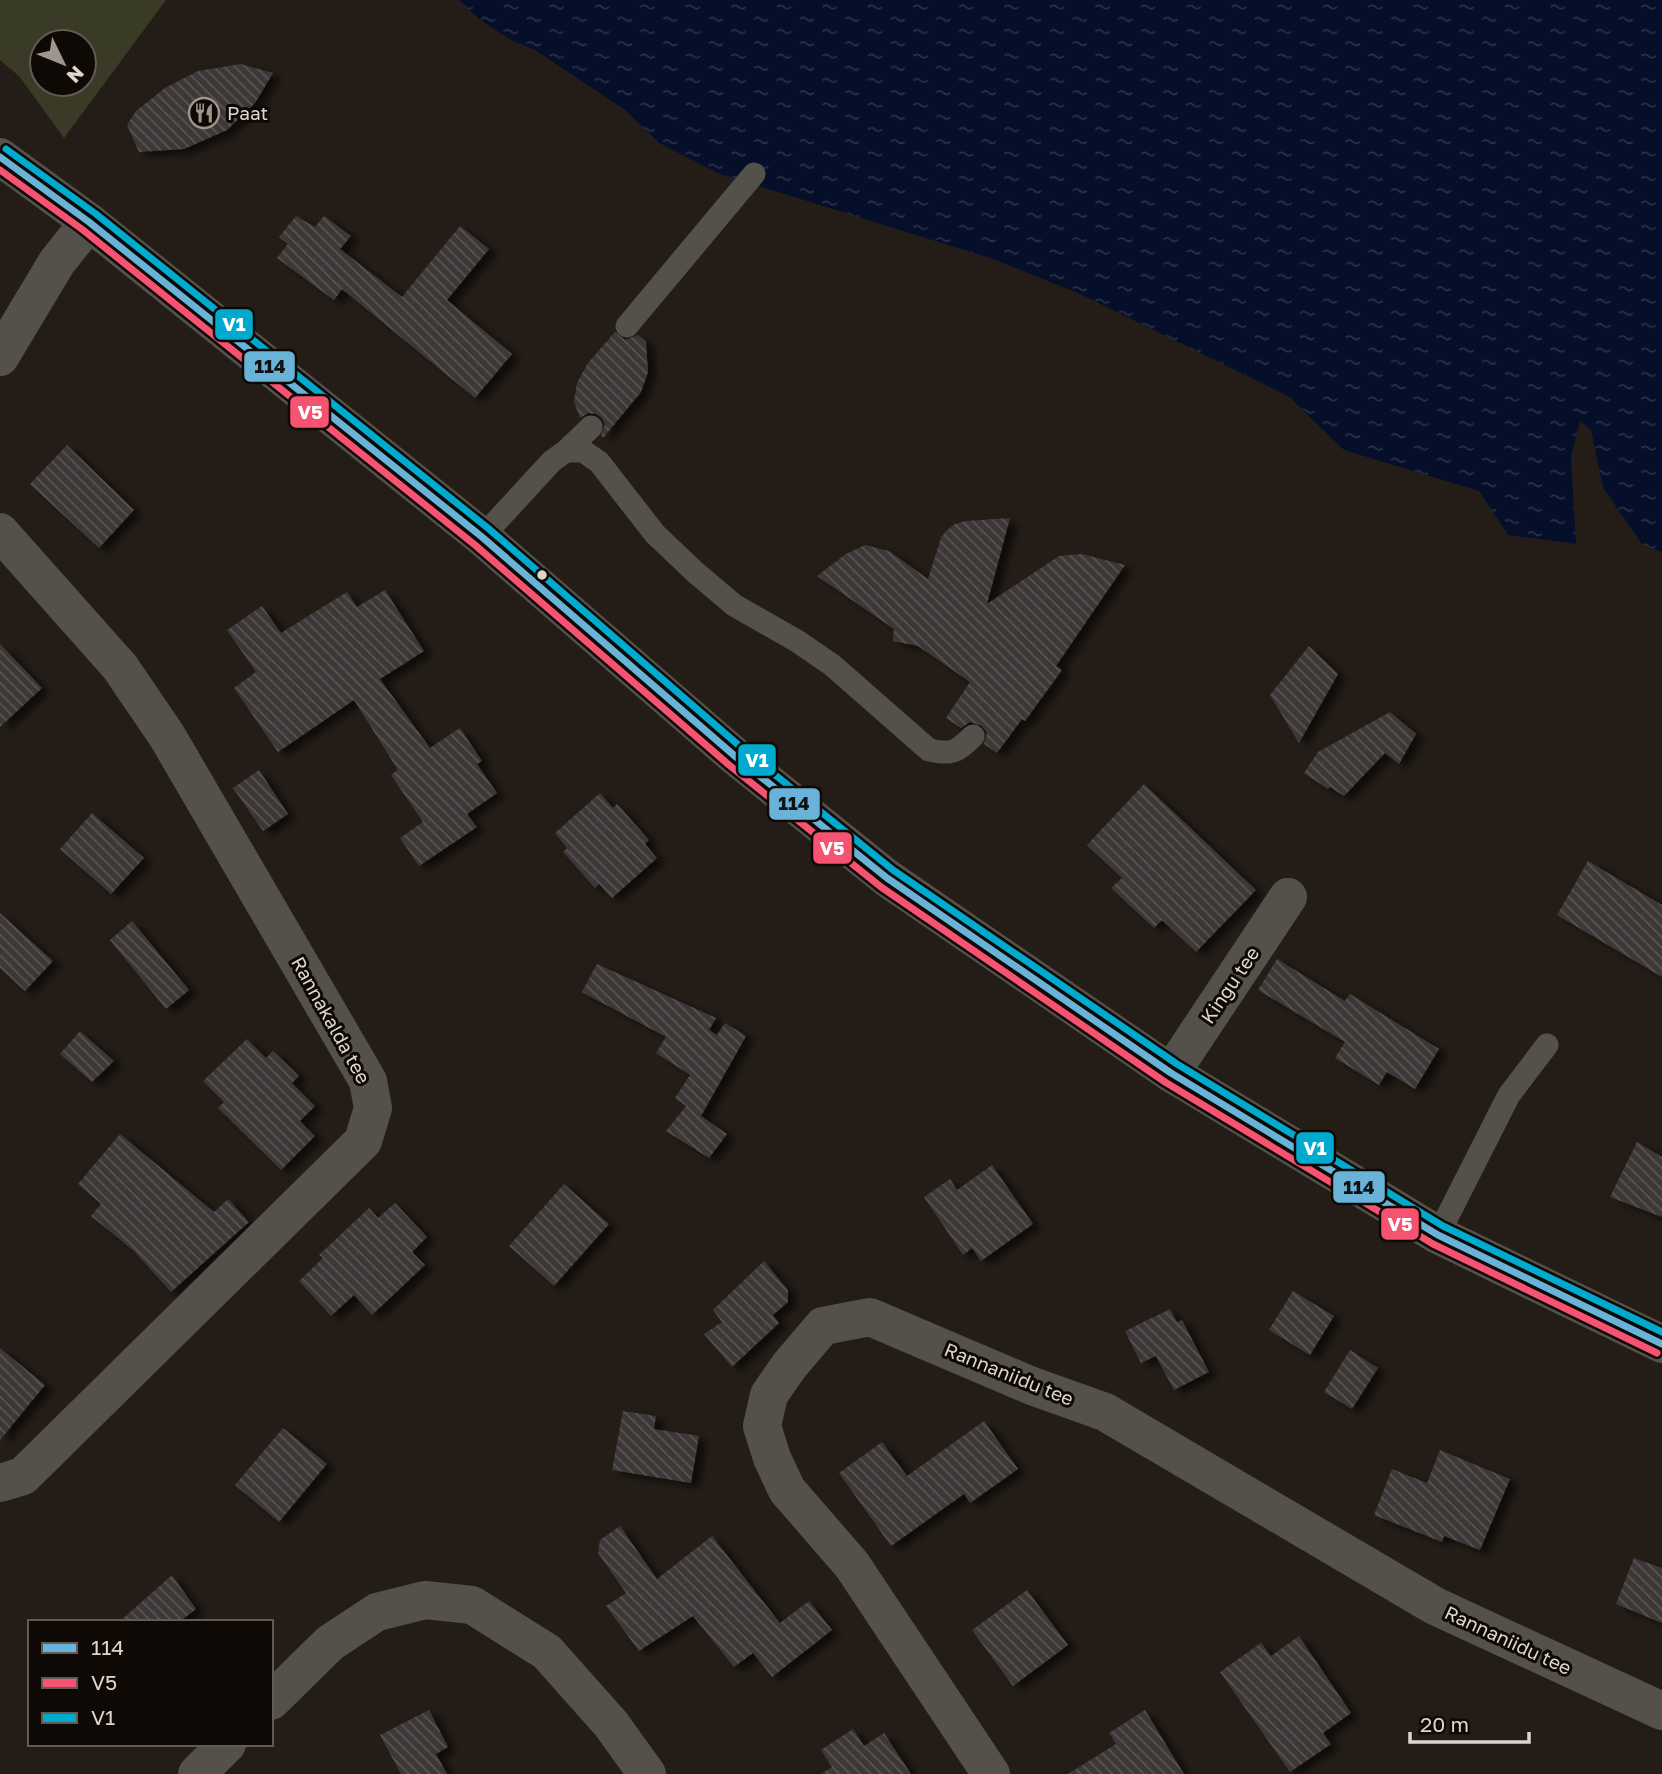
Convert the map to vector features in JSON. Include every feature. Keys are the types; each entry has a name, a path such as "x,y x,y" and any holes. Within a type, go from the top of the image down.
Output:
{"street":[{"path":"0,158 89,222 482,537 736,757 887,878 1171,1073 1438,1235 1662,1344"},
{"path":"0,357 57,262 89,222"},
{"name":"Rannakalda tee","path":"0,533 120,667 167,736 369,1082 373,1108 363,1141 23,1476 0,1483"},
{"name":"Kingu tee","path":"1171,1073 1288,897"},
{"name":"Rannaniidu tee","path":"991,1774 852,1565 787,1490 772,1458 762,1426 769,1395 823,1326 870,1317 953,1350 1032,1386 1105,1412 1435,1606 1662,1711"},
{"path":"273,1699 330,1643 377,1612 425,1600 472,1605 547,1653 611,1724 647,1774"},
{"path":"197,1774 226,1746"}],"lane":[{"path":"627,326 754,174"},
{"path":"482,537 543,471 591,428"},
{"path":"566,451 583,451 599,461 655,534 695,572 734,605 797,641 832,665 929,750 944,753 959,751 973,736"},
{"path":"1438,1235 1509,1095 1547,1045"}],"green space":[{"path":"0,0 166,0 98,92 98,28 28,28 28,88 19,76 0,60"},
{"path":"35,98 94,98 64,138"}],"water":[{"path":"459,0 1662,0 1662,552 1642,544 1603,488 1591,430 1580,421 1571,456 1576,544 1508,535 1479,491 1344,450 1288,396 1080,294 993,259 720,174 659,143 625,110 535,50 511,40 479,19"}],"building":[{"path":"241,64 273,73 255,103 227,130 184,149 139,152 127,125 136,111 165,88 198,71"},
{"path":"296,216 315,227 324,216 351,236 340,249 402,297 460,226 489,249 447,300 512,354 475,398 342,289 334,300 277,258 288,244 279,237"},
{"path":"615,332 625,340 638,335 646,342 648,372 641,392 603,438 601,436 605,424 602,418 588,413 580,418 574,402 577,383 588,363"},
{"path":"67,445 134,510 99,548 30,484"},
{"path":"1010,518 987,604 1059,556 1082,554 1125,565 1056,666 1062,670 1025,721 1022,719 997,753 984,744 987,733 982,726 970,722 961,728 946,718 970,682 918,646 893,641 894,629 817,576 846,554 865,545 889,551 928,579 941,538 955,524"},
{"path":"385,590 424,651 380,679 430,748 460,728 482,761 477,764 497,793 467,814 477,827 419,866 400,838 423,822 391,775 398,770 354,700 278,752 234,688 256,672 227,630 262,606 281,633 347,592 357,607"},
{"path":"0,644 42,688 0,727"},
{"path":"1309,646 1338,674 1299,743 1270,695"},
{"path":"1390,712 1416,734 1399,764 1385,753 1344,796 1304,773 1318,752"},
{"path":"259,770 288,814 263,831 233,788"},
{"path":"1144,784 1256,890 1196,952 1162,920 1154,928 1111,888 1122,878 1087,845"},
{"path":"600,793 613,808 617,804 649,840 645,844 657,858 612,898 599,884 595,888 563,852 567,848 555,833"},
{"path":"92,813 144,858 111,894 60,849"},
{"path":"1588,861 1662,905 1662,977 1557,915"},
{"path":"0,913 53,961 25,991 0,968"},
{"path":"132,921 189,990 166,1009 110,940"},
{"path":"1277,959 1345,1001 1350,994 1439,1049 1415,1089 1387,1072 1379,1085 1335,1058 1345,1042 1258,990"},
{"path":"597,964 716,1018 709,1030 717,1035 725,1023 746,1036 701,1116 727,1134 709,1158 666,1131 686,1106 675,1098 690,1075 656,1053 666,1037 582,992"},
{"path":"80,1031 114,1061 92,1082 60,1054"},
{"path":"247,1039 266,1058 273,1051 299,1076 292,1083 315,1106 300,1121 315,1136 281,1170 218,1108 224,1102 203,1081"},
{"path":"120,1134 214,1212 228,1199 249,1222 171,1292 134,1251 91,1216 101,1204 78,1184"},
{"path":"1637,1142 1662,1157 1662,1217 1610,1197"},
{"path":"992,1165 1033,1224 981,1261 972,1248 963,1255 924,1197 950,1179 957,1190"},
{"path":"564,1184 609,1224 554,1286 509,1246"},
{"path":"395,1203 427,1237 412,1252 425,1265 372,1315 354,1295 331,1316 299,1281 323,1258 319,1255 369,1208 378,1218"},
{"path":"764,1261 788,1290 788,1302 773,1315 779,1323 732,1367 704,1334 722,1322 713,1310"},
{"path":"1293,1291 1334,1316 1310,1355 1269,1330"},
{"path":"1170,1309 1177,1322 1182,1320 1209,1372 1174,1390 1156,1356 1141,1363 1125,1331"},
{"path":"0,1348 45,1385 0,1440"},
{"path":"1350,1350 1378,1368 1352,1409 1324,1392"},
{"path":"623,1411 656,1416 654,1429 699,1436 691,1483 612,1470"},
{"path":"984,1421 1018,1469 970,1503 964,1494 891,1546 839,1473 882,1442 907,1476"},
{"path":"283,1428 327,1464 279,1522 235,1485"},
{"path":"1440,1450 1510,1479 1480,1550 1444,1536 1442,1542 1374,1515 1392,1469 1427,1483"},
{"path":"620,1526 657,1579 712,1536 780,1623 809,1601 832,1630 772,1677 753,1653 734,1667 693,1616 639,1651 606,1606 626,1593 598,1553 600,1540"},
{"path":"1634,1558 1662,1568 1662,1623 1616,1604"},
{"path":"172,1575 196,1609 182,1620 121,1620"},
{"path":"1027,1590 1068,1645 1013,1686 972,1630"},
{"path":"1299,1636 1351,1713 1323,1733 1331,1744 1290,1772 1220,1672 1261,1643 1271,1656"},
{"path":"429,1710 448,1747 436,1754 447,1774 401,1774 380,1735"},
{"path":"1145,1710 1184,1774 1068,1774 1116,1744 1109,1733"},
{"path":"853,1729 864,1746 884,1733 911,1774 821,1774 832,1767 821,1750"}],"transit line":[{"name":"V1","path":"6,149 96,214 489,529 743,749 893,870 1177,1064 1443,1226 1662,1332"},
{"name":"114","path":"0,157 89,222 482,537 736,757 887,878 1171,1073 1438,1235 1662,1344"},
{"name":"V5","path":"0,170 83,230 475,545 729,765 881,887 1165,1082 1433,1244 1657,1353"}],"place":[{"name":"Paat","path":"204,113"}]}
